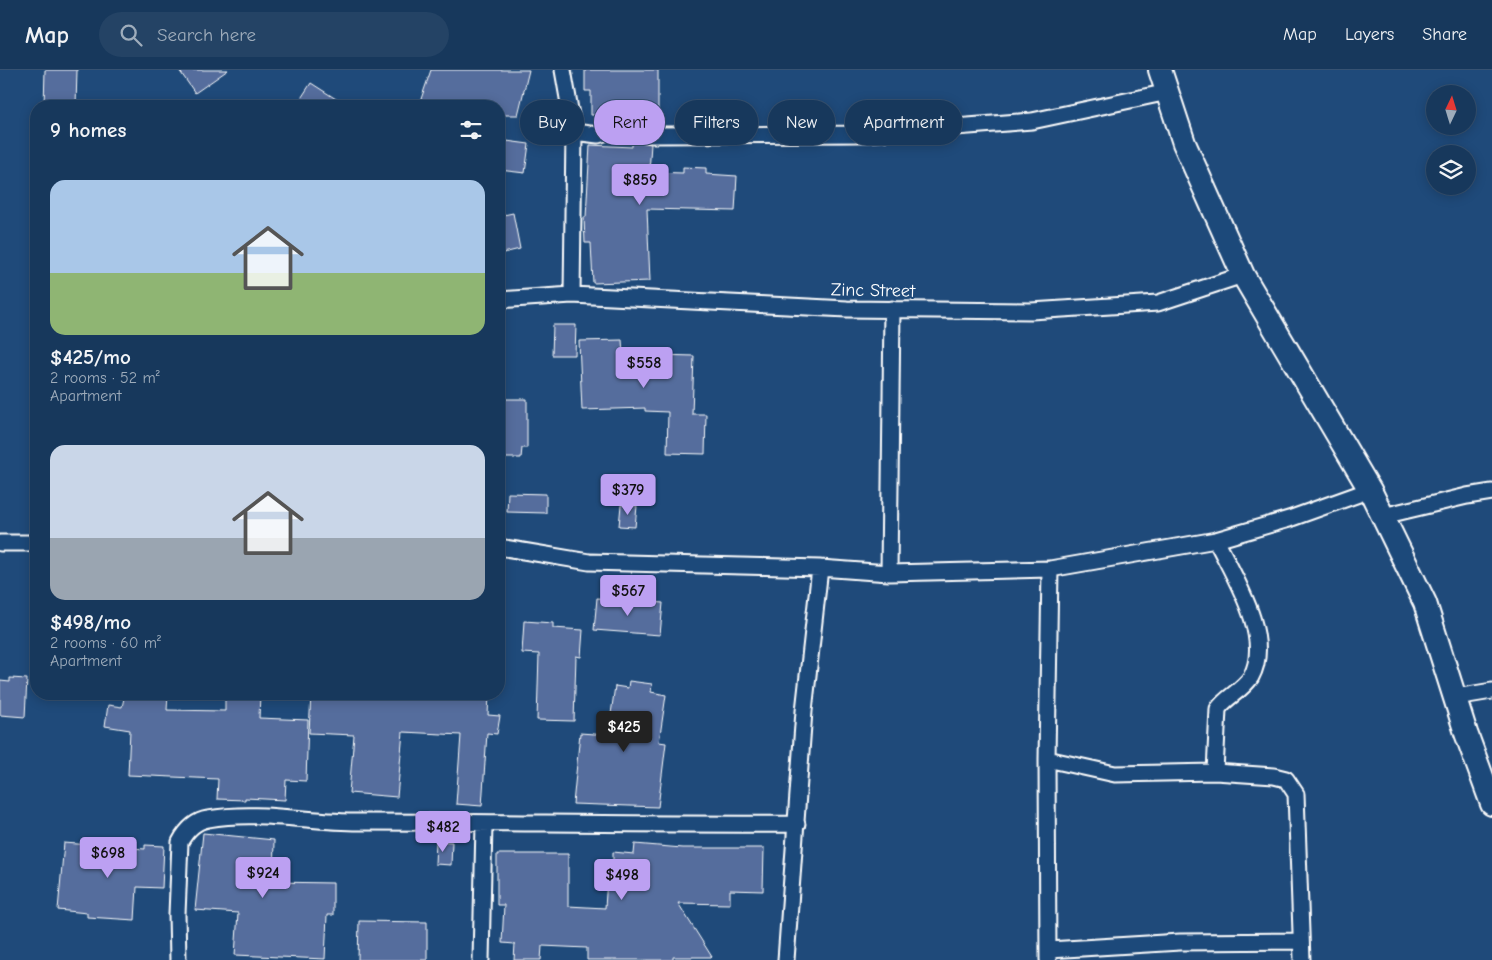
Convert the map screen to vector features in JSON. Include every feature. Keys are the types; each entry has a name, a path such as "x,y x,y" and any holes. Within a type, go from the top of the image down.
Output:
{"street":[{"path":"563,70 568,100"},
{"path":"1160,70 1184,143 1243,275 1370,490 1425,603 1492,804"},
{"path":"584,133 598,135 617,129 652,134 867,134 1032,121 1168,92"},
{"path":"572,295 574,145"},
{"name":"Zinc Street","path":"505,300 572,295 847,309 1031,311 1158,303 1243,275"},
{"path":"889,573 892,309"},
{"path":"505,548 589,562 820,568 889,573 1050,569 1216,540 1289,519 1370,490"},
{"path":"1383,516 1492,492"},
{"path":"1215,772 1218,709 1223,702 1239,692 1250,678 1257,663 1258,639 1245,601 1216,540"},
{"path":"0,543 30,543"},
{"path":"786,960 805,702 820,568"},
{"path":"1050,569 1047,759 1049,955 1180,942 1301,942"},
{"path":"1456,697 1492,691"},
{"path":"1047,759 1116,774 1215,772 1274,776 1286,780 1296,794 1302,960"},
{"path":"178,960 177,914 180,842 184,834 199,821 252,817 347,822 484,824 797,824"},
{"path":"481,960 484,824"}],"building":[{"path":"45,70 77,70 76,100 44,100"},
{"path":"179,70 228,70 195,93"},
{"path":"431,70 529,70 522,100 520,100 518,115 505,115 505,100 421,99"},
{"path":"585,70 658,70 658,100 594,100 594,115 591,115 591,91 585,91"},
{"path":"311,83 338,100 300,100"},
{"path":"505,141 520,143 520,145 529,145 525,173 505,171"},
{"path":"590,145 632,147 632,145 651,145 649,172 683,173 683,167 706,168 706,174 737,176 735,211 647,209 650,281 593,283 591,243 585,243 584,217 586,217"},
{"path":"513,213 520,249 505,253 505,215"},
{"path":"553,325 576,325 575,355 552,355"},
{"path":"622,340 623,354 694,356 692,414 706,414 705,454 667,453 668,412 645,411 645,408 582,410 579,341"},
{"path":"505,399 527,399 527,448 522,448 521,458 505,458"},
{"path":"508,493 546,494 546,513 507,512"},
{"path":"621,505 637,506 635,527 619,526"},
{"path":"597,598 663,603 660,635 594,630"},
{"path":"524,621 553,623 553,628 583,630 581,657 576,656 574,721 537,720 539,654 522,653"},
{"path":"10,678 27,679 25,717 0,715 0,681 10,682"},
{"path":"629,681 652,684 651,692 666,695 659,742 666,743 658,807 573,804 580,733 608,735 615,686 628,688"},
{"path":"124,700 168,700 167,710 225,711 225,700 260,700 259,718 308,720 306,781 286,780 285,800 245,798 245,800 217,799 218,779 128,775 130,730 105,726 108,705 122,707"},
{"path":"311,700 489,700 488,715 500,716 497,734 487,733 482,806 456,804 461,735 403,732 397,797 349,793 354,735 309,733"},
{"path":"203,833 274,840 273,882 333,883 333,915 327,915 325,959 235,955 238,913 195,910"},
{"path":"436,841 452,842 451,865 435,864"},
{"path":"64,843 145,849 145,845 164,846 162,888 137,887 135,920 87,917 87,913 58,910"},
{"path":"635,844 682,848 764,848 763,891 730,890 730,904 678,903 712,957 673,957 673,960 587,960 587,948 542,946 541,960 514,960 515,944 502,943 504,905 497,905 497,854 568,854 568,906 605,908 608,864 613,865 613,852 634,854"},
{"path":"359,921 427,922 427,960 358,960"}]}
